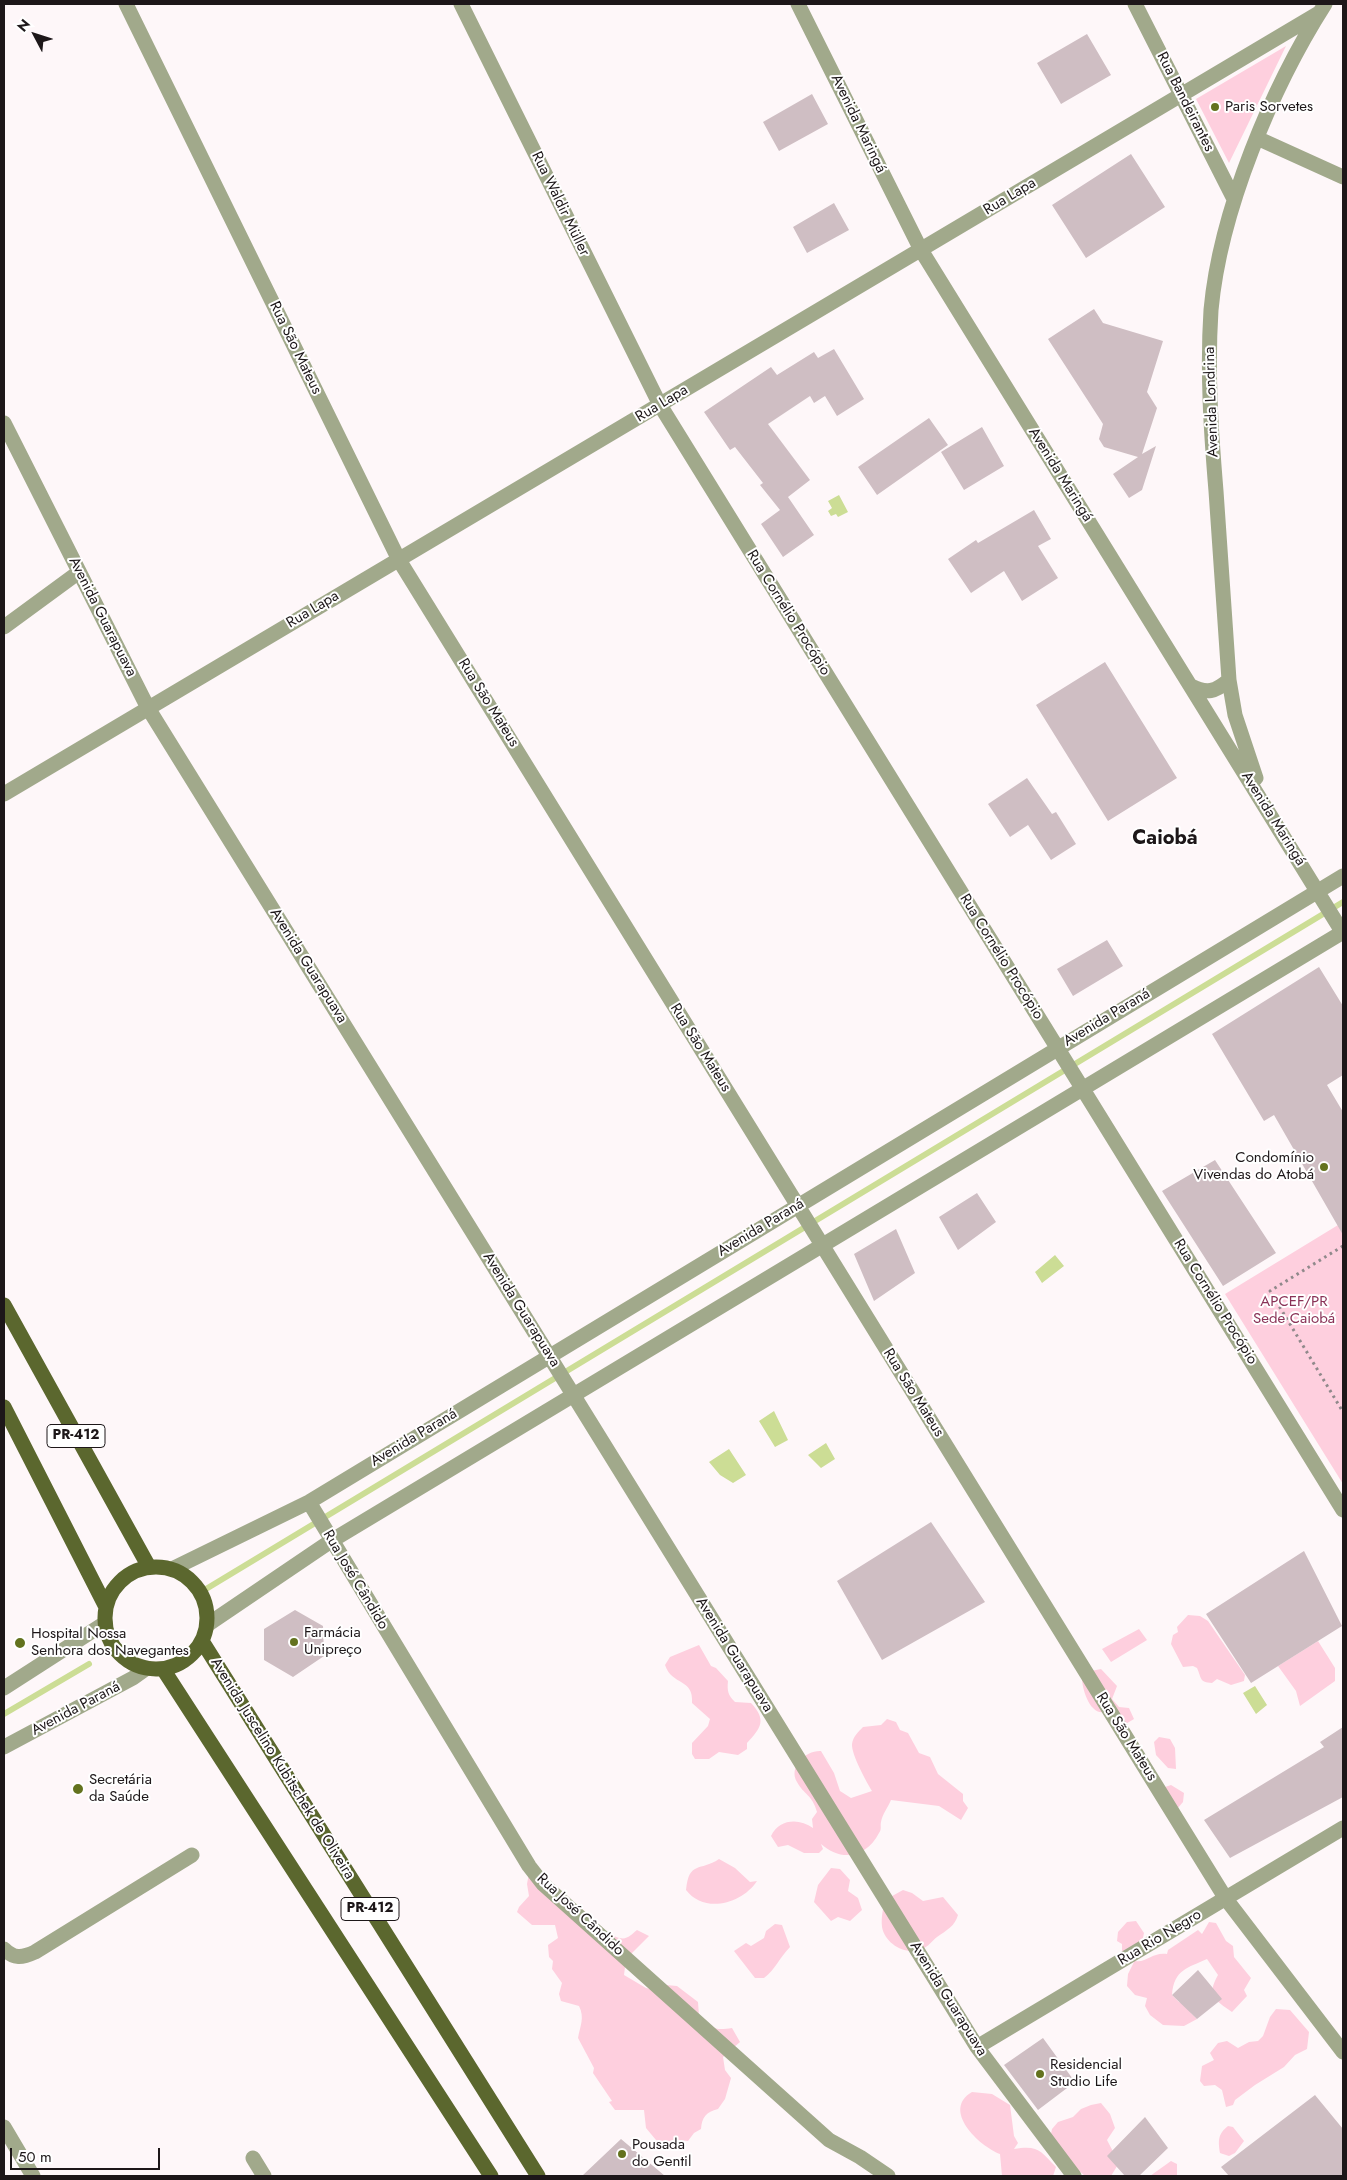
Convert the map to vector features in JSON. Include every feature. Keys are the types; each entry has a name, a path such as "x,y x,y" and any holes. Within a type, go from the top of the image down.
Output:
{"main road":[{"name":"PR-412","path":"4,1305 149,1568"},
{"name":"PR-412","path":"4,1407 106,1607"},
{"path":"160,1566 172,1569 183,1574 200,1591 207,1613 207,1625 202,1641 192,1654 179,1664 163,1669 147,1668 131,1663 118,1653 109,1638 105,1623 106,1607 112,1593 122,1581 134,1572 160,1566"},
{"name":"Avenida Juscelino Kubitschek de Oliveira","path":"202,1641 538,2176"},
{"name":"PR-412","path":"163,1669 491,2176"}],"street":[{"name":"Rua São Mateus","path":"126,4 399,560 1226,1899 1343,2052"},
{"name":"Rua Waldir Müller","path":"461,4 660,405"},
{"name":"Avenida Maringá","path":"798,4 921,250 1343,932"},
{"name":"Rua Bandeirantes","path":"1135,4 1234,199"},
{"name":"Rua Lapa","path":"4,794 1181,95 1322,8"},
{"name":"Avenida Londrina","path":"1272,816 1246,754 1235,715 1229,680 1211,425 1209,360 1212,308 1219,260 1234,199 1257,138 1289,70 1322,8"},
{"path":"1257,138 1343,177"},
{"name":"Rua Cornélio Procópio","path":"660,405 1343,1510"},
{"name":"Avenida Guarapuava","path":"4,423 148,708 977,2047 1074,2176"},
{"path":"4,627 79,572"},
{"path":"1190,686 1202,692 1211,692 1229,680"},
{"name":"Avenida Paraná","path":"172,1569 309,1502 552,1360 1061,1053 1343,876"},
{"path":"207,1625 331,1541 819,1240 1343,932"},
{"name":"Rua José Cândido","path":"309,1502 529,1866 543,1884 829,2140 860,2157 888,2176"},
{"path":"4,1688 105,1623"},
{"name":"Avenida Paraná","path":"4,1747 133,1678 147,1668"},
{"name":"Rua Rio Negro","path":"977,2047 1343,1828"},
{"path":"4,1948 10,1955 22,1958 35,1952 192,1855"},
{"path":"4,2127 33,2176"},
{"path":"253,2158 264,2176"}],"path":[{"path":"1343,1246 1270,1291 1343,1412"}],"green space":[{"path":"1286,46 1229,163 1196,99"},
{"name":"APCEF/PR Sede Caiobá","path":"1343,1222 1343,1484 1225,1294"},
{"path":"1188,1615 1200,1616 1208,1621 1245,1675 1244,1681 1231,1685 1217,1679 1212,1683 1208,1683 1202,1679 1197,1668 1193,1666 1183,1667 1171,1644 1173,1635 1178,1632 1177,1627"},
{"path":"1139,1629 1147,1640 1111,1662 1102,1649"},
{"path":"1318,1641 1335,1668 1335,1681 1300,1706 1296,1691 1278,1666"},
{"path":"699,1645 711,1666 716,1668 728,1681 728,1693 735,1702 751,1703 759,1714 759,1728 747,1743 747,1749 738,1755 719,1752 709,1759 695,1759 692,1754 692,1743 708,1726 710,1719 692,1703 690,1689 672,1676 665,1665 670,1657"},
{"path":"1101,1669 1117,1686 1112,1699 1119,1707 1129,1708 1134,1719 1124,1725 1104,1712 1095,1710 1085,1694 1082,1678 1091,1671"},
{"path":"887,1719 896,1722 900,1730 908,1733 919,1753 930,1757 938,1774 963,1794 963,1801 968,1808 961,1820 939,1806 891,1800 882,1819 880,1832 874,1841 867,1848 853,1855 837,1853 821,1844 823,1849 819,1853 804,1853 788,1845 778,1847 771,1836 784,1823 802,1823 813,1828 812,1819 817,1812 815,1806 797,1782 795,1776 800,1760 810,1753 821,1751 834,1773 840,1791 851,1798 872,1791 857,1761 852,1744 863,1727 881,1725"},
{"path":"1159,1737 1170,1739 1175,1748 1176,1769 1168,1768 1156,1755 1154,1742"},
{"path":"1171,1785 1184,1793 1183,1802 1177,1809 1162,1788"},
{"path":"719,1859 735,1868 750,1882 757,1881 750,1889 733,1900 712,1904 703,1902 686,1890 690,1874 696,1868"},
{"path":"831,1868 840,1869 850,1880 848,1891 858,1898 862,1910 850,1921 838,1917 831,1921 814,1902 818,1885"},
{"path":"529,1873 589,1920 612,1935 625,1938 637,1930 649,1936 626,1959 624,1975 646,1988 656,1990 666,1985 677,1986 698,2002 699,2016 707,2023 717,2029 732,2028 740,2042 723,2057 725,2070 731,2078 725,2099 718,2109 705,2116 701,2129 694,2133 688,2141 678,2140 669,2147 661,2146 646,2128 644,2110 615,2110 609,2102 612,2101 593,2073 594,2068 578,2038 582,2018 581,2010 579,2006 561,2001 559,1994 562,1983 552,1969 553,1961 549,1957 548,1945 558,1938 555,1925 532,1925 517,1912 529,1896 527,1884"},
{"path":"903,1890 912,1893 923,1901 943,1897 958,1915 950,1928 926,1947 916,1951 903,1950 897,1947 887,1939 882,1927 885,1900"},
{"path":"1136,1921 1144,1933 1139,1957 1135,1961 1167,1954 1168,1950 1198,1930 1202,1934 1209,1922 1216,1923 1226,1941 1233,1946 1234,1957 1251,1978 1244,1990 1247,1996 1232,2012 1217,2001 1214,1997 1213,1988 1218,1975 1207,1959 1188,1967 1179,1975 1173,1986 1172,1995 1179,2002 1188,2004 1191,2013 1197,2019 1184,2026 1163,2025 1150,2015 1145,2006 1147,1998 1135,1995 1127,1986 1128,1974 1134,1962 1122,1954 1122,1944 1117,1941 1118,1932 1127,1922"},
{"path":"775,1924 782,1925 790,1947 768,1975 764,1978 755,1978 734,1951 746,1943 751,1946 764,1938 766,1931"},
{"path":"1276,2009 1290,2010 1309,2032 1307,2049 1295,2055 1284,2067 1235,2100 1233,2105 1226,2107 1222,2090 1215,2085 1204,2086 1200,2081 1202,2066 1214,2060 1210,2053 1218,2043 1227,2041 1238,2048 1249,2042 1258,2041 1263,2036 1270,2017"},
{"path":"972,2092 992,2094 1010,2105 1014,2136 1018,2143 1014,2149 1029,2148 1038,2150 1056,2167 1053,2176 1002,2176 1000,2154 991,2150 974,2136 966,2127 962,2117 960,2108 963,2100"},
{"path":"1101,2103 1110,2114 1115,2128 1107,2140 1119,2163 1111,2176 1085,2176 1049,2144 1052,2129 1058,2122 1073,2117 1081,2109"},
{"path":"1228,2126 1233,2127 1244,2141 1235,2153 1229,2156 1220,2153 1219,2144 1221,2135"},
{"path":"1171,2161 1177,2164 1177,2176 1150,2176"}],"shaded area":[{"path":"839,495 848,512 838,517 836,514 831,516 828,511 832,508 828,501"},
{"path":"1055,1255 1064,1266 1042,1283 1035,1272"},
{"path":"774,1411 788,1440 775,1447 759,1421"},
{"path":"826,1443 835,1459 821,1468 808,1455"},
{"path":"729,1449 746,1475 733,1483 720,1475 709,1462"},
{"path":"1255,1686 1267,1705 1256,1714 1243,1693"}],"building":[{"path":"1087,34 1111,75 1061,104 1037,63"},
{"path":"812,94 828,124 779,151 763,122"},
{"path":"1131,154 1165,207 1086,258 1052,205"},
{"path":"834,203 849,230 807,253 793,227"},
{"path":"1094,309 1103,323 1163,341 1147,392 1157,408 1142,454 1156,446 1142,490 1129,498 1113,474 1138,457 1104,447 1099,439 1103,424 1048,339"},
{"path":"834,349 864,399 837,416 825,396 814,403 810,396 768,424 810,480 788,497 814,535 783,557 761,524 780,510 760,485 763,483 735,447 730,450 704,412 771,367 777,375 814,352 818,358"},
{"path":"929,418 948,445 877,495 858,467"},
{"path":"982,427 1004,466 964,490 941,452"},
{"path":"1034,510 1051,539 1038,546 1058,578 1022,601 1004,571 971,593 948,559 976,540 978,543"},
{"path":"1105,662 1177,778 1108,821 1036,705"},
{"path":"1027,778 1052,814 1056,812 1076,844 1051,860 1028,825 1010,837 988,804"},
{"path":"1107,940 1123,966 1073,996 1057,969"},
{"path":"1319,967 1343,1006 1343,1075 1327,1085 1343,1112 1343,1235 1274,1115 1264,1121 1212,1034"},
{"path":"1215,1160 1276,1253 1223,1286 1162,1191"},
{"path":"977,1193 996,1222 958,1250 939,1217"},
{"path":"896,1229 915,1273 874,1301 854,1254"},
{"path":"931,1522 985,1602 882,1660 837,1581"},
{"path":"1304,1551 1342,1626 1251,1683 1206,1614"},
{"name":"Farmácia Unipreço","path":"295,1610 323,1626 324,1656 293,1677 264,1660 264,1629"},
{"path":"1343,1727 1343,1797 1230,1858 1204,1820 1324,1747 1320,1742"},
{"path":"1198,1970 1222,1999 1197,2019 1172,1995"},
{"name":"Residencial Studio Life","path":"1043,2038 1075,2082 1038,2110 1004,2065"},
{"path":"1315,2095 1343,2129 1343,2176 1229,2176 1221,2167"},
{"path":"1145,2117 1168,2148 1139,2176 1125,2176 1107,2156"},
{"name":"Pousada do Gentil","path":"621,2139 665,2176 582,2176"}],"waterway":[{"path":"206,1589 1343,902"},
{"path":"4,1714 89,1664"}],"place":[{"name":"Paris Sorvetes","path":"1215,107"},
{"name":"Condomínio Vivendas do Atobá","path":"1324,1167"},
{"name":"Farmácia Unipreço","path":"294,1642"},
{"name":"Hospital Nossa Senhora dos Navegantes","path":"20,1643"},
{"name":"Secretária da Saúde","path":"78,1789"},
{"name":"Residencial Studio Life","path":"1040,2074"},
{"name":"Pousada do Gentil","path":"622,2154"}],"district":[{"name":"Caiobá","path":"1165,839"}]}
